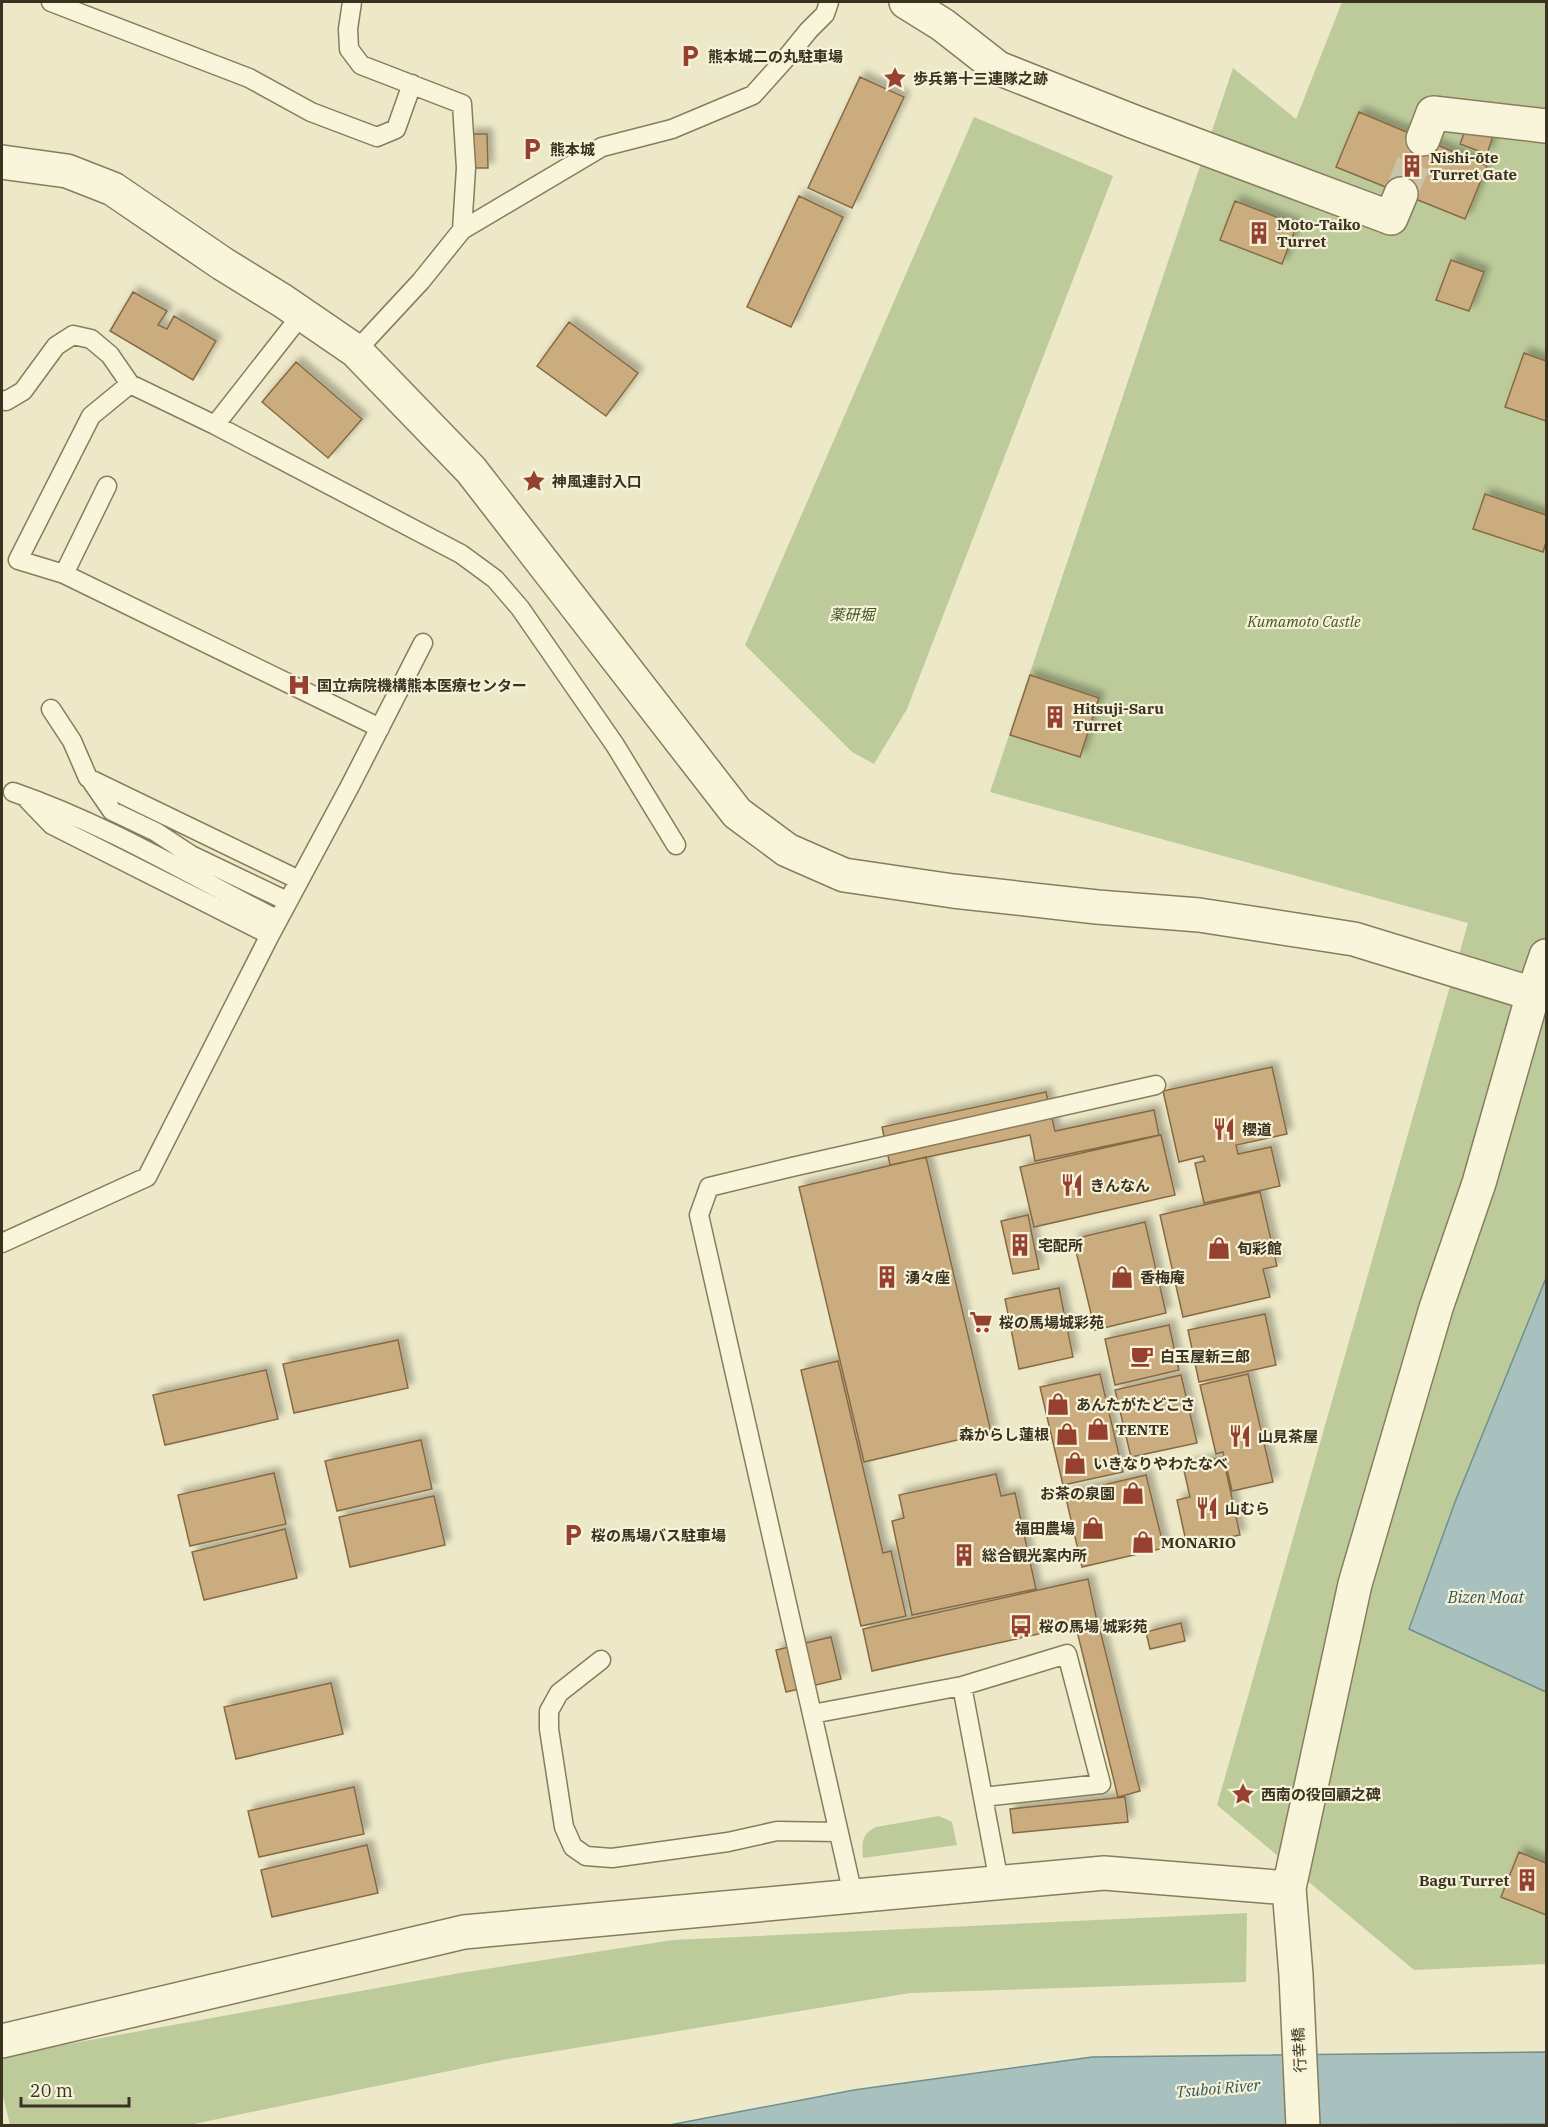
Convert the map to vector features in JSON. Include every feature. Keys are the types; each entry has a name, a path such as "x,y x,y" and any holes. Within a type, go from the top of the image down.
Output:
{"street":[{"path":"906,2 943,25 998,68 1137,123 1391,218 1401,194"},
{"path":"1423,139 1433,113 1546,126"},
{"path":"2,162 67,171 113,189 356,351 471,470 737,813 787,850 844,875 953,891 1107,909 1199,915 1354,939 1533,994"},
{"name":"行幸橋","path":"1303,2126 1296,1975 1289,1888 1355,1584 1436,1308 1479,1183 1546,956"},
{"path":"2,2041 464,1932 1104,1873 1289,1888"}],"lane":[{"path":"51,2 249,78 311,112 377,137 396,129 412,84"},
{"path":"352,2 348,29 349,49 361,65 462,104 466,168 462,230"},
{"path":"356,351 421,281 462,230 602,147 672,129 753,95 808,30 825,14 829,2"},
{"path":"215,425 302,314"},
{"path":"2,400 6,401 23,392 56,346 73,335 91,339 110,355 130,384 215,425 461,554 495,579 520,608 615,745 676,844"},
{"path":"130,384 92,416 10,562 64,574 380,728"},
{"path":"64,574 107,486"},
{"path":"2,1243 147,1177 287,901 423,643"},
{"path":"51,709 72,741 88,778 112,811 156,832 191,855 287,901"},
{"path":"88,778 299,880"},
{"path":"19,794 52,825 274,927"},
{"path":"853,1895 699,1215 710,1187 1156,1085"},
{"path":"812,1713 962,1686 1067,1654 1101,1784 983,1797"},
{"path":"601,1660 559,1693 549,1711 549,1729 564,1827 573,1847 586,1857 612,1858 728,1842 777,1831 838,1832"},
{"path":"962,1686 999,1882"}],"green space":[{"name":"Kumamoto Castle","path":"1342,2 1546,2 1546,1964 1414,1970 1217,1805 1468,923 990,792 1233,68 1296,119"},
{"name":"薬研堀","path":"974,117 1113,176 907,709 874,764 852,752 745,645"},
{"path":"939,1816 952,1822 957,1845 863,1858 862,1848 865,1836 876,1827"},
{"path":"1247,1913 1246,1982 910,1993 502,2060 189,2125 10,2125 2,2092 2,2056 460,1973 673,1940"}],"water":[{"name":"Bizen Moat","path":"1546,1278 1546,1692 1409,1629 1455,1502"},
{"name":"Tsuboi River","path":"1546,2052 1546,2124 664,2126 854,2090 1092,2057"}],"building":[{"path":"860,77 904,97 852,208 808,188"},
{"name":"Nishi-ōte Turret Gate","path":"1359,112 1487,166 1465,219 1336,167"},
{"path":"1468,123 1494,133 1487,154 1460,144"},
{"path":"468,134 487,134 488,168 469,168"},
{"path":"799,196 843,217 791,327 747,307"},
{"name":"Moto-Taiko Turret","path":"1235,201 1297,225 1282,264 1220,240"},
{"path":"1451,260 1484,272 1469,311 1436,300"},
{"path":"133,292 167,311 158,325 167,329 174,316 216,341 193,380 110,331"},
{"path":"569,322 638,373 606,416 537,366"},
{"path":"1524,353 1546,361 1546,421 1505,407"},
{"path":"296,362 362,419 328,458 262,402"},
{"path":"1485,494 1546,515 1546,542 1543,552 1473,529"},
{"name":"Hitsuji-Saru Turret","path":"1030,675 1099,698 1080,757 1010,735"},
{"path":"1272,1067 1287,1134 1236,1145 1238,1154 1271,1147 1280,1186 1204,1203 1195,1163 1205,1161 1203,1156 1179,1162 1163,1091"},
{"path":"1046,1092 1055,1131 1154,1110 1159,1135 1035,1161 1030,1135 890,1165 882,1127"},
{"path":"1161,1135 1175,1195 1034,1227 1020,1167"},
{"name":"湧々座","path":"926,1157 991,1432 864,1462 799,1187"},
{"path":"1260,1192 1277,1266 1263,1269 1270,1297 1183,1317 1160,1215"},
{"name":"宅配所","path":"1028,1215 1039,1269 1013,1274 1001,1221"},
{"path":"1145,1222 1166,1313 1095,1330 1073,1239"},
{"path":"1059,1288 1073,1357 1019,1369 1005,1299"},
{"path":"1265,1314 1276,1365 1199,1382 1188,1330"},
{"path":"1169,1325 1179,1370 1115,1385 1105,1339"},
{"path":"398,1340 408,1388 294,1413 283,1364"},
{"path":"838,1361 883,1553 891,1551 906,1616 861,1626 801,1370"},
{"path":"266,1370 278,1419 165,1445 153,1395"},
{"path":"1100,1374 1123,1472 1063,1485 1040,1387"},
{"path":"1248,1374 1273,1482 1232,1491 1223,1452 1216,1454 1200,1385"},
{"path":"1181,1375 1197,1443 1131,1457 1115,1390"},
{"path":"421,1440 432,1489 337,1511 325,1461"},
{"path":"1223,1457 1240,1535 1187,1546 1177,1500 1190,1497 1183,1466"},
{"path":"274,1473 286,1524 190,1546 178,1495"},
{"name":"総合観光案内所","path":"996,1474 1001,1496 1015,1493 1036,1589 912,1615 892,1521 904,1518 899,1495"},
{"path":"1146,1475 1164,1548 1082,1567 1065,1494"},
{"path":"434,1496 445,1545 350,1567 339,1517"},
{"path":"285,1529 297,1578 204,1600 192,1552"},
{"path":"1088,1579 1097,1621 872,1671 863,1629"},
{"path":"1098,1622 1140,1791 1118,1797 1076,1627"},
{"path":"1181,1623 1185,1641 1150,1649 1146,1632"},
{"path":"831,1637 841,1679 786,1692 776,1650"},
{"path":"331,1683 343,1734 236,1759 224,1707"},
{"path":"354,1787 364,1834 259,1857 248,1811"},
{"path":"1125,1797 1128,1822 1013,1833 1010,1809"},
{"path":"367,1845 378,1893 272,1917 261,1870"},
{"name":"Bagu Turret","path":"1519,1852 1546,1863 1546,1915 1501,1897"}],"tunnel":[{"path":"1401,194 1423,139"}],"place":[{"name":"熊本城二の丸駐車場","path":"690,56"},
{"name":"歩兵第十三連隊之跡","path":"895,78"},
{"name":"熊本城","path":"532,149"},
{"name":"Nishi-ōte Turret Gate","path":"1412,166"},
{"name":"Moto-Taiko Turret","path":"1259,233"},
{"name":"神風連討入口","path":"534,481"},
{"name":"国立病院機構熊本医療センター","path":"299,685"},
{"name":"Hitsuji-Saru Turret","path":"1055,717"},
{"name":"櫻道","path":"1224,1129"},
{"name":"きんなん","path":"1072,1185"},
{"name":"宅配所","path":"1020,1245"},
{"name":"旬彩館","path":"1219,1248"},
{"name":"湧々座","path":"887,1277"},
{"name":"香梅庵","path":"1122,1277"},
{"name":"桜の馬場城彩苑","path":"981,1322"},
{"name":"白玉屋新三郎","path":"1142,1356"},
{"name":"あんたがたどこさ","path":"1058,1404"},
{"name":"TENTE","path":"1098,1429"},
{"name":"森からし蓮根","path":"1067,1434"},
{"name":"山見茶屋","path":"1240,1436"},
{"name":"いきなりやわたなべ","path":"1075,1463"},
{"name":"お茶の泉園","path":"1133,1493"},
{"name":"山むら","path":"1207,1508"},
{"name":"福田農場","path":"1093,1528"},
{"name":"桜の馬場バス駐車場","path":"573,1535"},
{"name":"MONARIO","path":"1143,1542"},
{"name":"総合観光案内所","path":"964,1555"},
{"name":"桜の馬場 城彩苑","path":"1021,1626"},
{"name":"西南の役回顧之碑","path":"1243,1794"},
{"name":"Bagu Turret","path":"1527,1880"}]}
